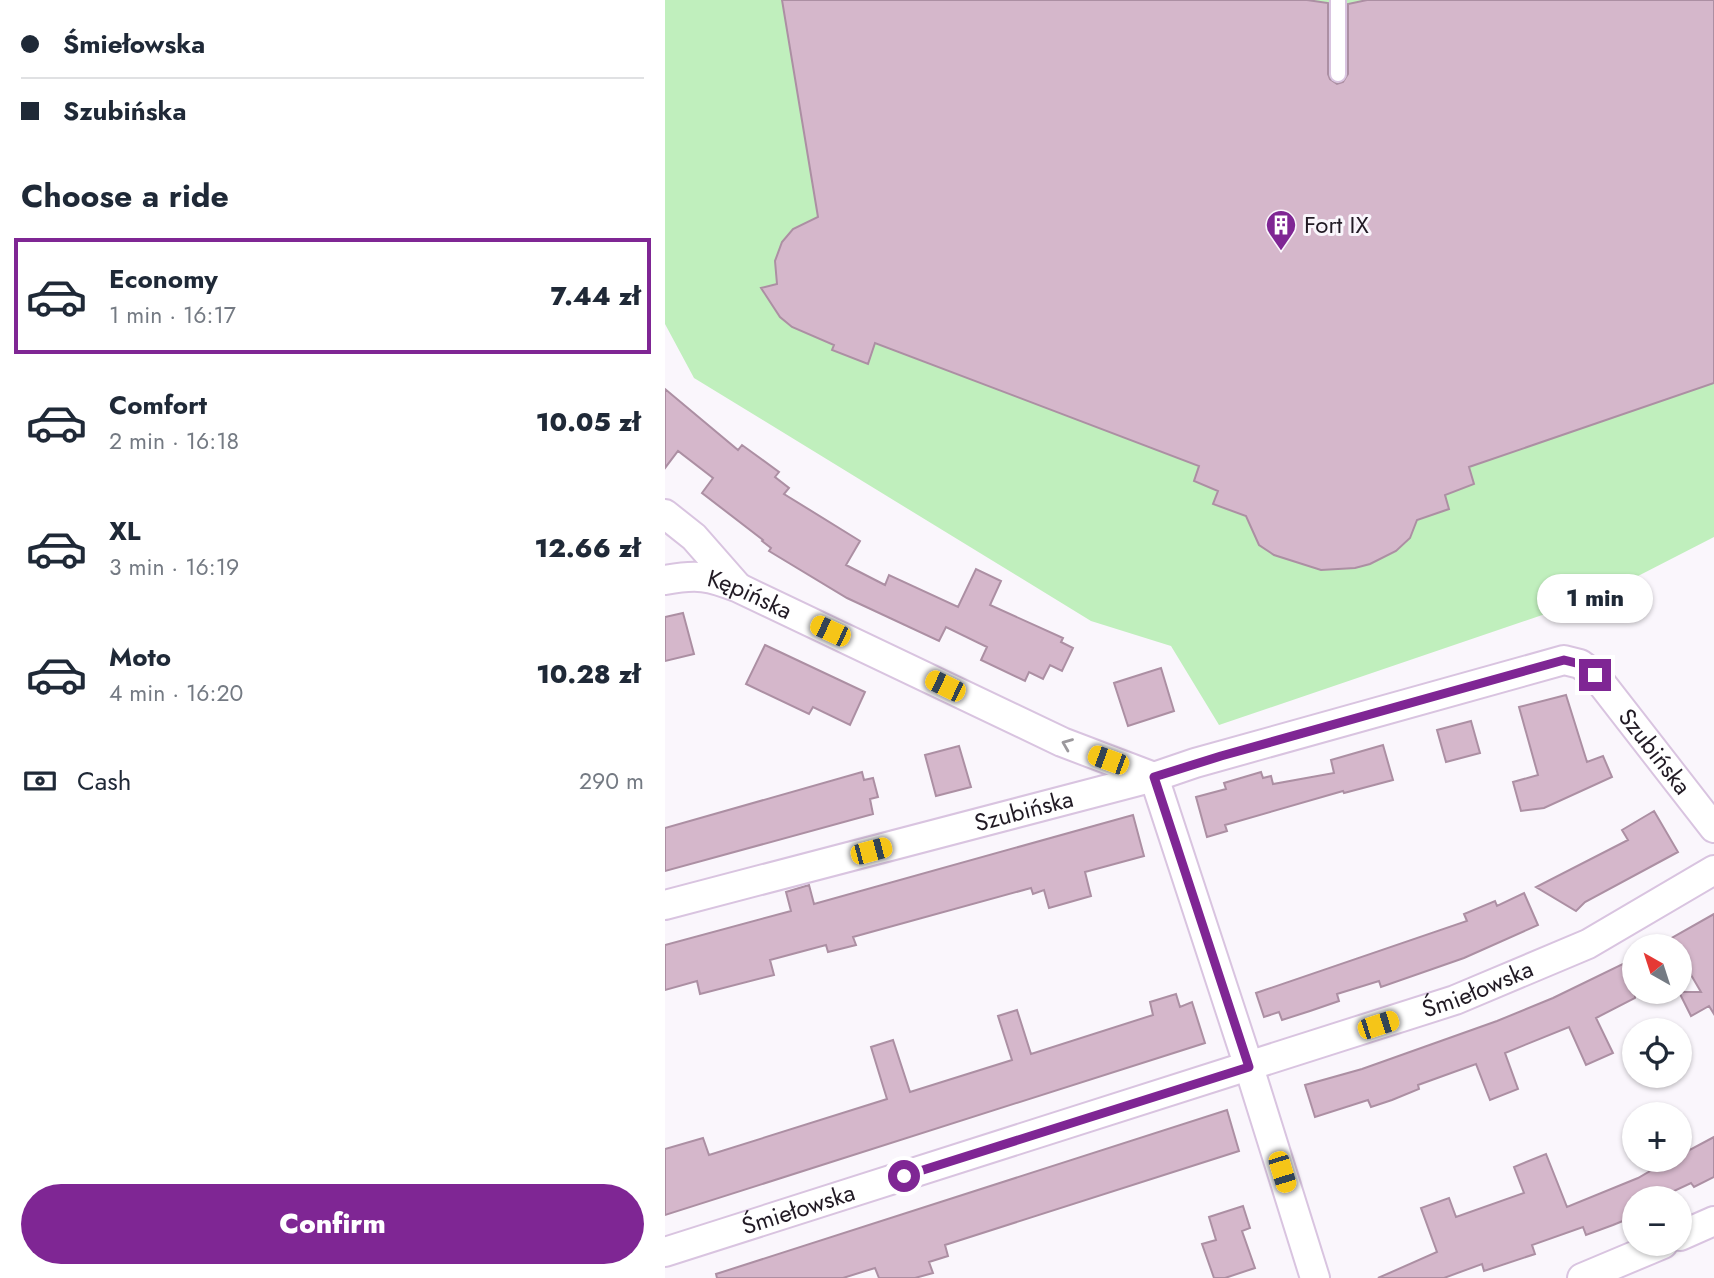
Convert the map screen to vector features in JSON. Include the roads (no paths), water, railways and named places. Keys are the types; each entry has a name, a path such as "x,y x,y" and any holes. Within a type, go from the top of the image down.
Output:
{"street":[{"path":"665,513 694,537 739,588"},
{"name":"Kępińska","path":"665,580 712,577 1062,742 1154,777"},
{"name":"Szubińska","path":"665,905 1154,777 1564,660 1580,664 1595,675 1714,828"},
{"path":"1154,777 1315,1278"},
{"name":"Śmiełowska","path":"665,1252 1455,999 1588,944 1714,870"},
{"path":"1692,1231 1714,1221"},
{"path":"1582,1278 1634,1256"}],"lane":[{"path":"1338,0 1338,74"}],"place":[{"name":"Fort IX","path":"1281,252"}]}
